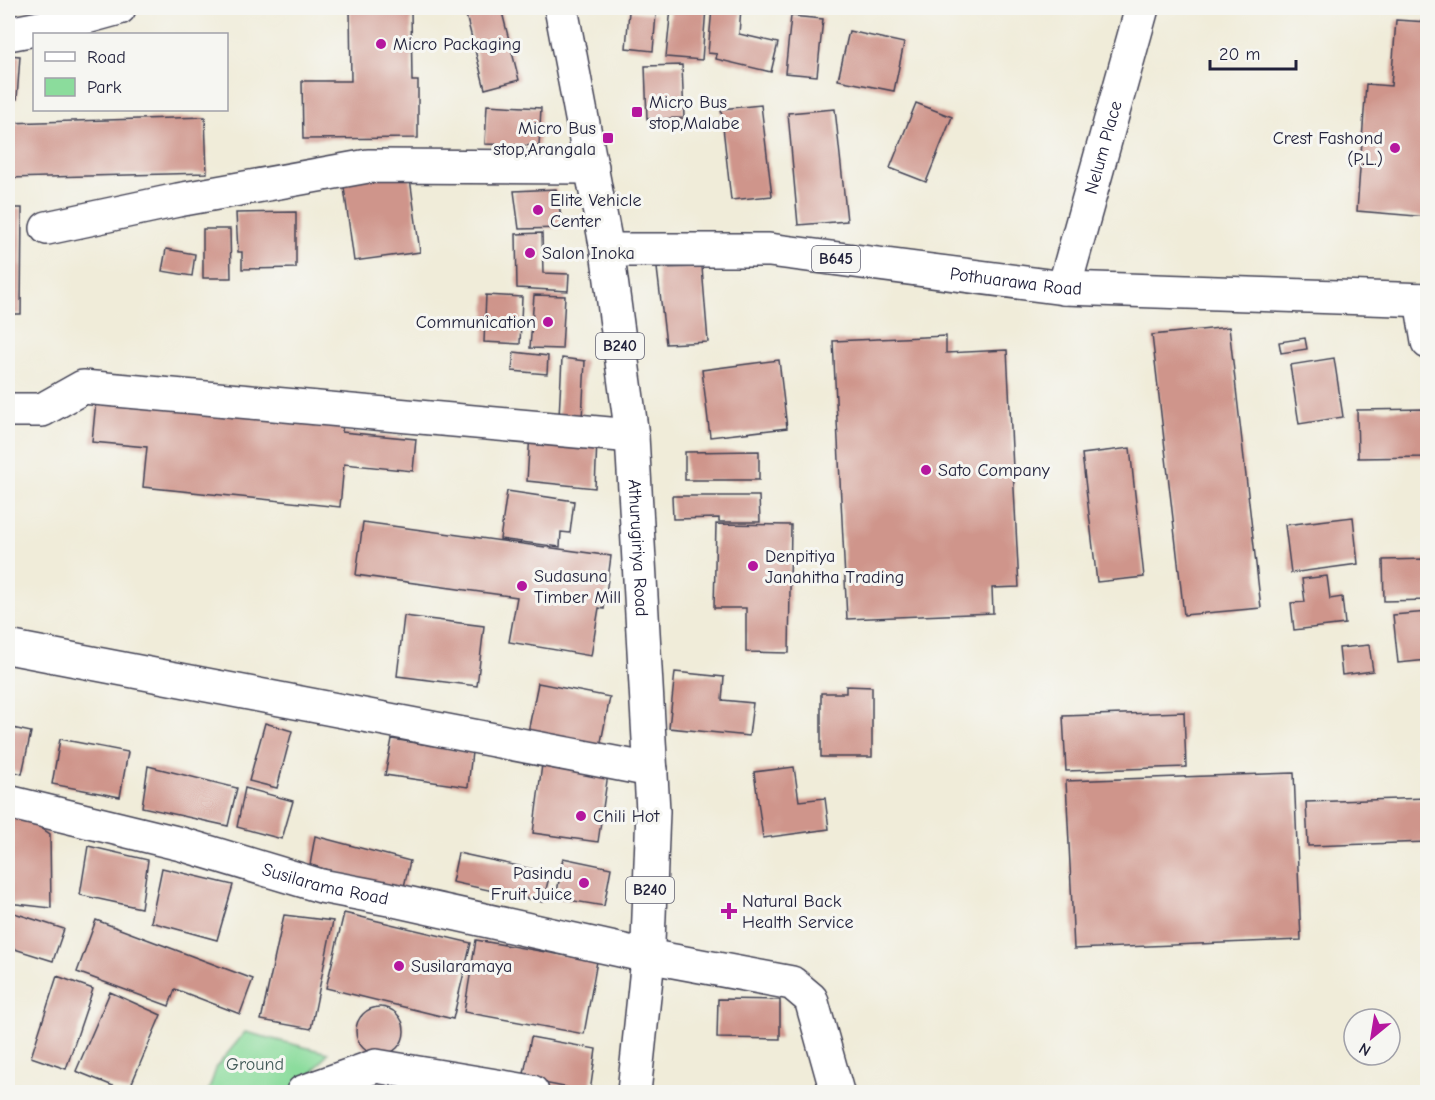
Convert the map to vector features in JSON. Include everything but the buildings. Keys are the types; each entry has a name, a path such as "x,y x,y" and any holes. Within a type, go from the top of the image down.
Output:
{"street":[{"path":"8,34 61,24 119,8"},
{"name":"Athurugiriya Road","path":"561,8 607,250 632,436 652,811 647,956 634,1092"},
{"name":"Nelum Place","path":"1064,288 1142,8"},
{"path":"47,228 178,200 368,166 592,167"},
{"name":"Pothuarawa Road","path":"607,250 769,250 1064,288 1424,300"},
{"path":"1424,300 1428,342"},
{"path":"8,410 42,410 83,387 632,436"},
{"path":"8,647 651,770"},
{"name":"Susilarama Road","path":"8,802 181,844 321,886 647,956 792,983 811,999 837,1092"},
{"path":"303,1092 376,1066 532,1092"}],"green space":[{"name":"Ground","path":"245,1032 328,1053 303,1085 303,1092 208,1092 217,1066"}],"place":[{"name":"Micro Packaging","path":"381,44"},
{"name":"Micro Bus stop,Malabe","path":"637,112"},
{"name":"Micro Bus stop,Arangala","path":"608,138"},
{"name":"Crest Fashond (P.L.)","path":"1395,148"},
{"name":"Elite Vehicle Center","path":"538,210"},
{"name":"Salon Inoka","path":"530,253"},
{"name":"Communication","path":"548,322"},
{"name":"Sato Company","path":"926,470"},
{"name":"Denpitiya Janahitha Trading","path":"753,566"},
{"name":"Sudasuna Timber Mill","path":"522,586"},
{"name":"Chili Hot","path":"581,816"},
{"name":"Pasindu Fruit Juice","path":"584,883"},
{"name":"Natural Back Health Service","path":"729,911"},
{"name":"Susilaramaya","path":"399,966"}]}
